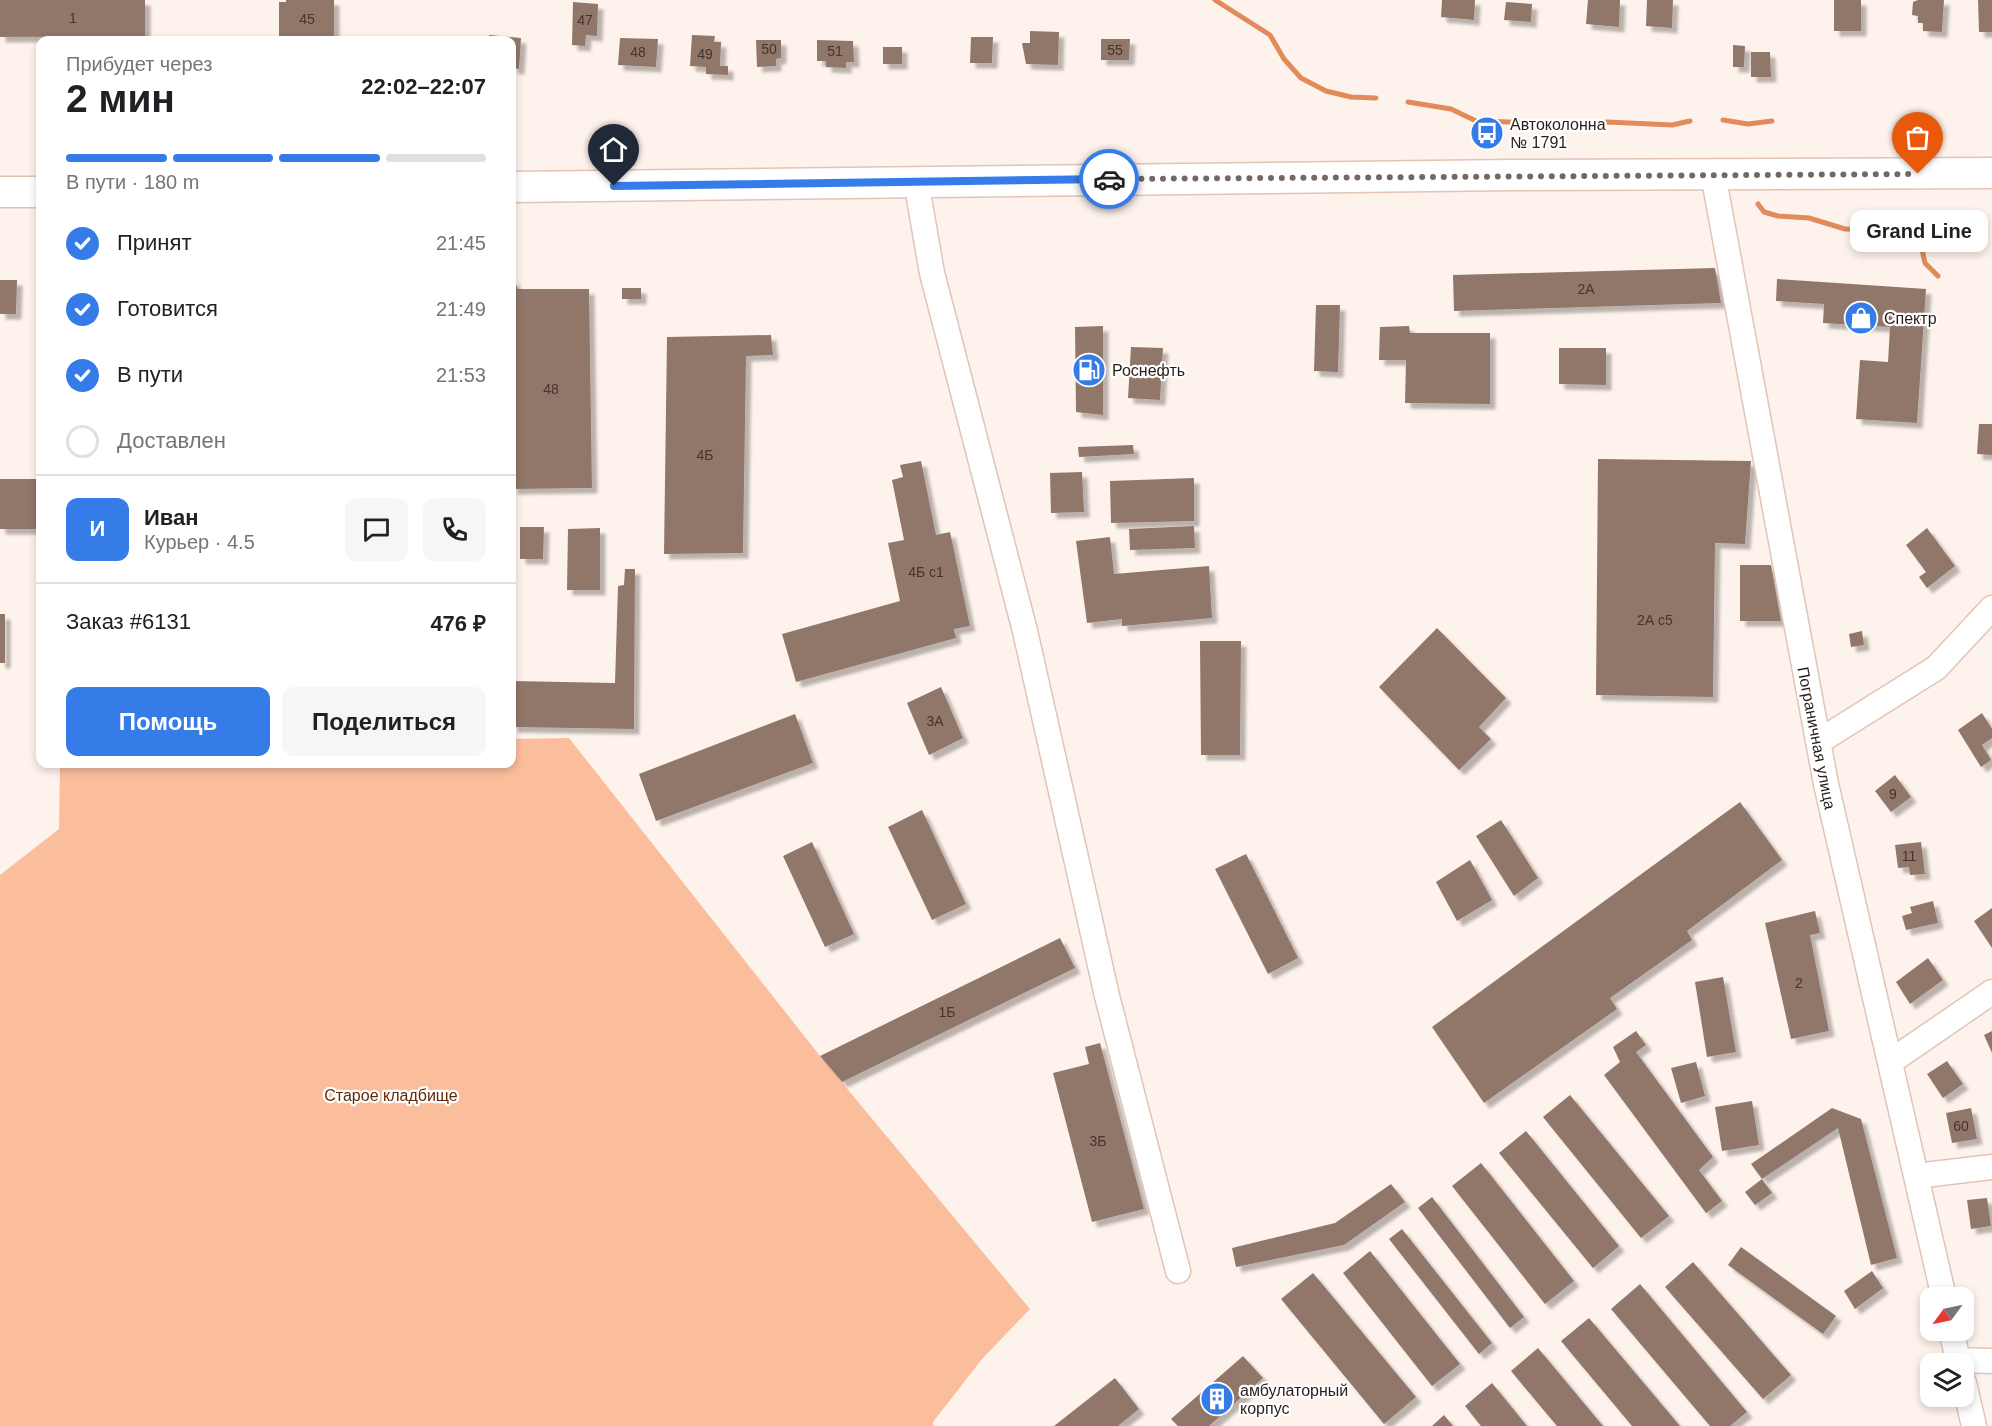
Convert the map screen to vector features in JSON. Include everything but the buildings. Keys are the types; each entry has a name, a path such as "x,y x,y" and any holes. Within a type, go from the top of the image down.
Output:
{"main road":[{"path":"516,186 1992,173"},
{"path":"0,192 36,192"}],"street":[{"name":"Пограничная улица","path":"1713,174 1818,742 1941,1287"},
{"path":"916,181 932,273 1025,631 1107,996 1178,1271"},
{"path":"1818,742 1936,668 1992,608"},
{"path":"1890,1062 1992,992"},
{"path":"1916,1176 1992,1167"},
{"path":"1974,1362 1992,1361"},
{"path":"1970,1407 1974,1426"}],"green space":[{"name":"Старое кладбище","path":"569,738 820,1056 1030,1309 982,1359 933,1422 933,1426 0,1426 0,875 59,829 60,768 516,768 516,739"}],"waterway":[{"path":"1215,0 1270,35 1284,59 1301,78 1326,91 1351,97 1376,98"},
{"path":"1408,102 1451,109 1476,121 1543,123 1574,127 1607,122 1672,125 1690,121"},
{"path":"1723,120 1748,124 1772,121"},
{"path":"1758,204 1764,212 1778,216 1809,218 1845,229 1875,230 1892,239 1921,245 1925,263 1938,276"}],"way so far":[{"path":"1109,179 1918,174"}],"place":[{"name":"Автоколонна № 1791","path":"1487,133"},
{"name":"Grand Line","path":"1918,174"},
{"name":"Спектр","path":"1861,318"},
{"name":"Роснефть","path":"1089,370"},
{"name":"амбулаторный корпус","path":"1217,1399"}],"route":[{"path":"614,186 1109,179"}]}
